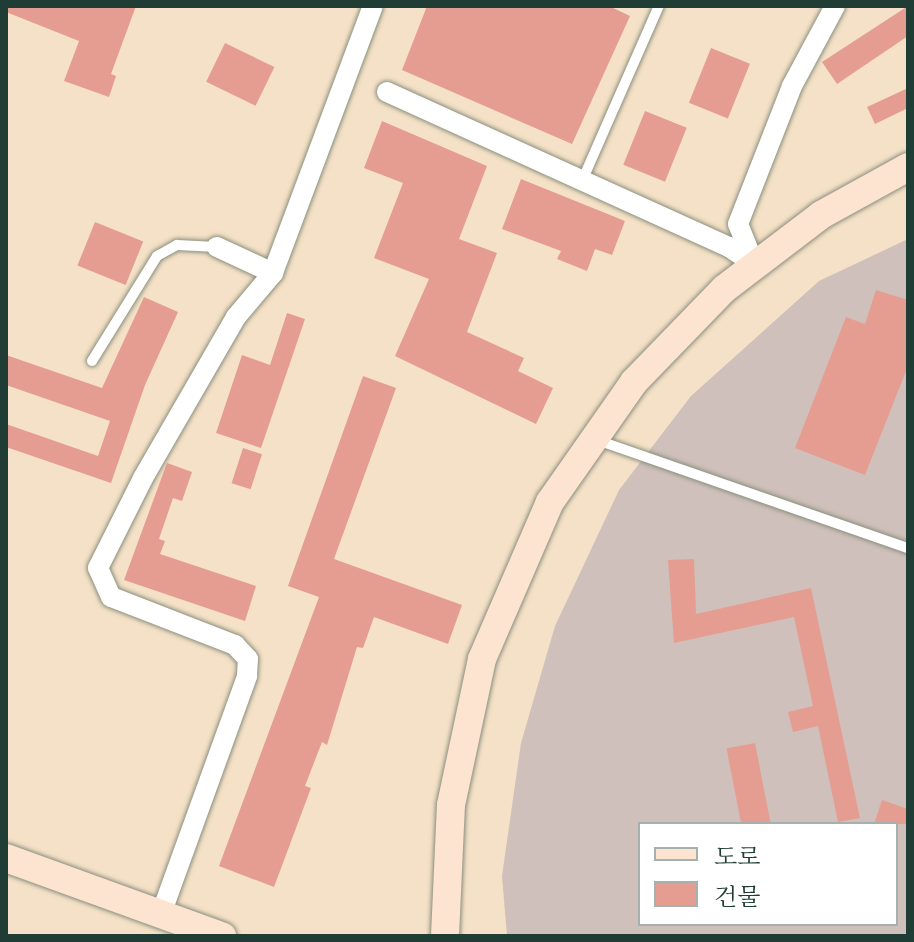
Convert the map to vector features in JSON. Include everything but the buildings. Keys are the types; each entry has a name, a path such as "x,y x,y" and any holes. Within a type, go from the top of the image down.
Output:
{"main road":[{"path":"445,936 451,805 482,659 550,502 592,438 687,326 756,265 821,215 908,167"},
{"path":"6,858 222,936"}],"street":[{"path":"161,914 247,676 248,659 235,645 111,597 98,568 143,478 236,317 273,273 373,6"},
{"path":"756,265 738,224 792,86 835,6"},
{"path":"387,92 729,247 756,265"},
{"path":"217,247 273,273"}],"lane":[{"path":"582,181 659,6"},
{"path":"92,361 157,256 177,245 217,247"},
{"path":"592,438 908,548"}],"shaded area":[{"path":"908,239 908,936 507,936 502,876 521,743 555,626 619,490 691,396 819,281"}]}
